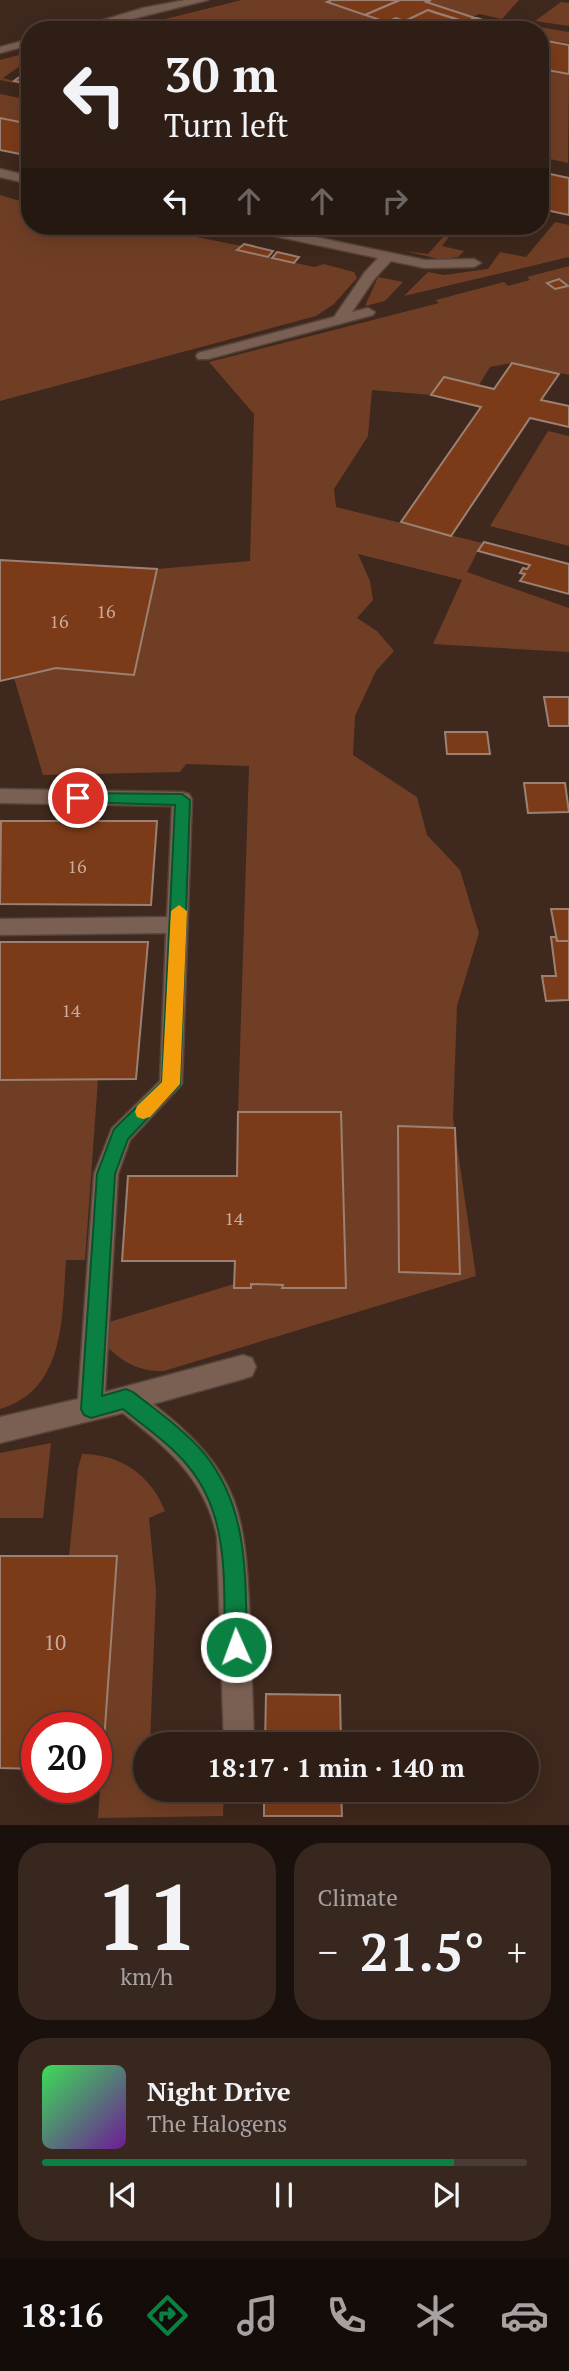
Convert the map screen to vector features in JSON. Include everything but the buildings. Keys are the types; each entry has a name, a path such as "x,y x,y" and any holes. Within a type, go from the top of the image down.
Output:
{"street":[{"path":"148,10 173,0"},
{"path":"108,21 203,0"},
{"path":"0,50 21,44"},
{"path":"0,173 21,178"},
{"path":"289,235 425,264 474,263"},
{"path":"339,320 370,275 388,256"},
{"path":"203,356 369,312"},
{"path":"0,796 182,800 171,1084 120,1135 106,1174 91,1409"},
{"path":"0,927 178,925"},
{"path":"0,1430 91,1409 243,1367"},
{"path":"126,1399 196,1459 216,1488 227,1516 233,1549 239,1732"}],"shaded area":[{"path":"242,0 332,0 328,2 383,21 157,21"},
{"path":"519,0 502,19 479,14 473,17 426,2"},
{"path":"561,2 569,3 569,26 535,21"},
{"path":"549,29 569,32 569,43 549,41"},
{"path":"21,54 21,65 3,78 21,84 0,80 0,60"},
{"path":"549,70 569,74 568,163 549,159"},
{"path":"0,94 21,98 21,122 0,118"},
{"path":"0,195 21,201 21,235 186,235 242,246 238,250 314,267 324,264 354,272 357,278 334,304 316,316 0,401"},
{"path":"555,222 569,225 569,257 404,296 428,272 444,275 488,269 500,252 526,257 544,235 549,235 549,229"},
{"path":"445,235 450,235 442,246 464,251 458,257 440,259 404,251 428,254"},
{"path":"569,266 569,375 512,363 490,367 479,385 444,377 431,395 372,390 368,436 334,489 336,507 482,543 467,572 569,608 569,652 433,644 462,580 358,554 370,581 373,600 357,618 377,631 394,651 376,671 355,716 353,755 417,797 427,835 460,870 479,933 457,1006 453,1118 476,1276 164,1371 138,1367 116,1355 103,1342 106,1323 234,1284 345,1288 341,1113 238,1112 249,766 186,764 180,772 43,775 14,678 56,668 134,675 157,569 250,561 254,414 209,362 439,303 436,300 504,282 508,286 530,280 527,277"},
{"path":"378,277 403,282 385,301 365,306"},
{"path":"548,431 569,436 569,546 490,526"},
{"path":"98,1079 85,1260 66,1260 61,1326 49,1368 38,1385 22,1399 0,1409 0,1080"},
{"path":"51,1443 43,1518 0,1518 0,1453"},
{"path":"82,1454 109,1458 121,1463 143,1477 165,1511 149,1518 156,1591 151,1732 133,1732 133,1802 224,1802 223,1816 98,1818 99,1803 112,1803 112,1712 106,1712 117,1556 69,1556 78,1468"}],"slow traffic":[{"path":"143,1112 171,1084 179,911"}],"route":[{"path":"78,798 182,800 171,1084 120,1135 106,1174 91,1409 126,1399 196,1459 216,1488 227,1516 233,1549 236,1647"}]}
